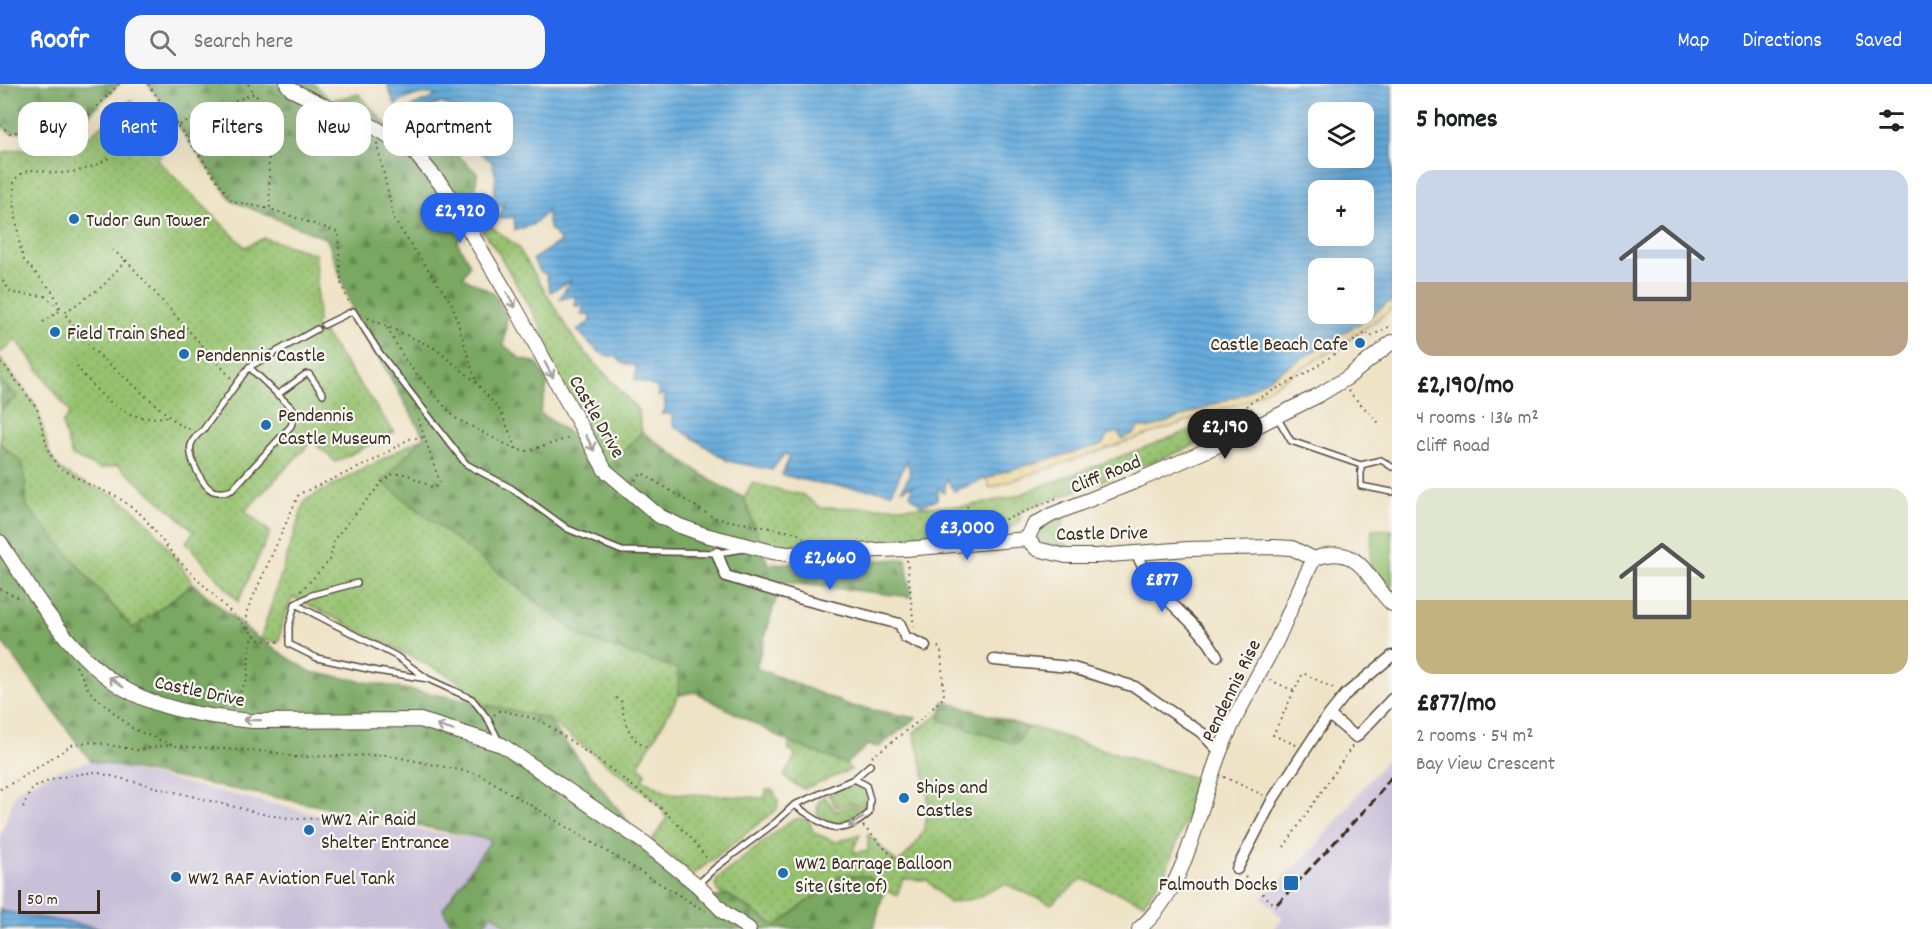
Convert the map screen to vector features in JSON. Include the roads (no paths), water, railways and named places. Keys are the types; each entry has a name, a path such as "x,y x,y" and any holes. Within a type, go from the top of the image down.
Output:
{"street":[{"name":"Castle Drive","path":"287,84 292,90 374,127 412,151 445,189 516,309 605,470 659,516 680,526 705,535 788,554 905,549 1027,539 1037,549 1066,556 1274,547 1292,549 1314,559"},
{"name":"Cliff Road","path":"1027,539 1034,525 1051,515 1139,480 1277,417 1340,382 1392,342"},
{"name":"Castle Drive","path":"0,542 44,609 84,657 119,685 152,701 227,719 253,721 420,720 501,745 645,843 697,885 725,913 749,929"},
{"path":"717,553 726,576 802,599 900,624 905,637 928,643"},
{"path":"1135,553 1158,589 1197,626 1217,656"},
{"path":"1314,559 1328,554 1343,554 1356,560 1379,591 1392,604"},
{"name":"Pendennis Rise","path":"1139,929 1162,900 1177,873 1190,842 1220,752 1314,559"},
{"path":"1237,869 1273,799 1329,715 1346,694 1392,656"},
{"path":"994,660 1070,668 1135,687 1202,733 1220,752"},
{"path":"1329,715 1356,737 1392,699"}],"lane":[{"path":"324,325 353,310 379,352 466,464 511,488 568,529 622,551 717,553 756,548"},
{"path":"249,367 294,410 295,414 291,426 232,490 215,492 200,477 192,458 190,447 194,439 249,367 317,329"},
{"path":"278,395 306,374 309,374 323,394"},
{"path":"1277,417 1291,441 1361,465 1381,460 1392,467"},
{"path":"1361,465 1361,486 1392,492"},
{"path":"357,583 312,595 295,604 289,626 288,644 317,658 376,671 428,679"},
{"path":"295,604 396,656 428,679 472,699 488,719 501,745"},
{"path":"697,885 794,805 854,778 870,765"},
{"path":"794,805 829,828 848,828 869,813 870,799 866,785 854,778"}],"water":[{"path":"387,84 1392,84 1392,300 1374,313 1374,258 1308,258 1308,324 1358,324 1245,393 1148,429 1137,426 1136,432 1122,439 1118,432 1107,435 1103,444 1003,472 954,491 947,479 944,493 938,488 937,500 921,505 910,495 913,486 902,489 910,474 907,460 892,492 826,485 782,475 789,458 785,453 772,470 728,461 673,425 672,414 661,414 665,409 664,393 659,397 657,387 635,380 636,366 622,363 616,356 599,352 577,330 592,320 589,315 581,315 584,306 575,306 575,296 560,299 570,281 550,292 546,274 540,272 533,259 561,241 549,228 547,212 532,225 515,230 514,217 499,219 504,204 492,210 496,177 492,162 484,156 513,156 513,102 423,102 437,96 432,94 416,95 394,102"},
{"path":"0,909 2,911 106,929 0,929"}],"railway":[{"path":"1277,904 1376,798 1392,776"}],"place":[{"name":"Tudor Gun Tower","path":"74,219"},
{"name":"Field Train Shed","path":"55,332"},
{"name":"Castle Beach Cafe","path":"1360,343"},
{"name":"Pendennis Castle","path":"184,354"},
{"name":"Pendennis Castle Museum","path":"266,425"},
{"name":"Ships and Castles","path":"904,798"},
{"name":"WW2 Air Raid Shelter Entrance","path":"309,830"},
{"name":"WW2 Barrage Balloon Site (site of)","path":"783,873"},
{"name":"WW2 RAF Aviation Fuel Tank","path":"176,877"},
{"name":"Falmouth Docks","path":"1291,883"}]}
